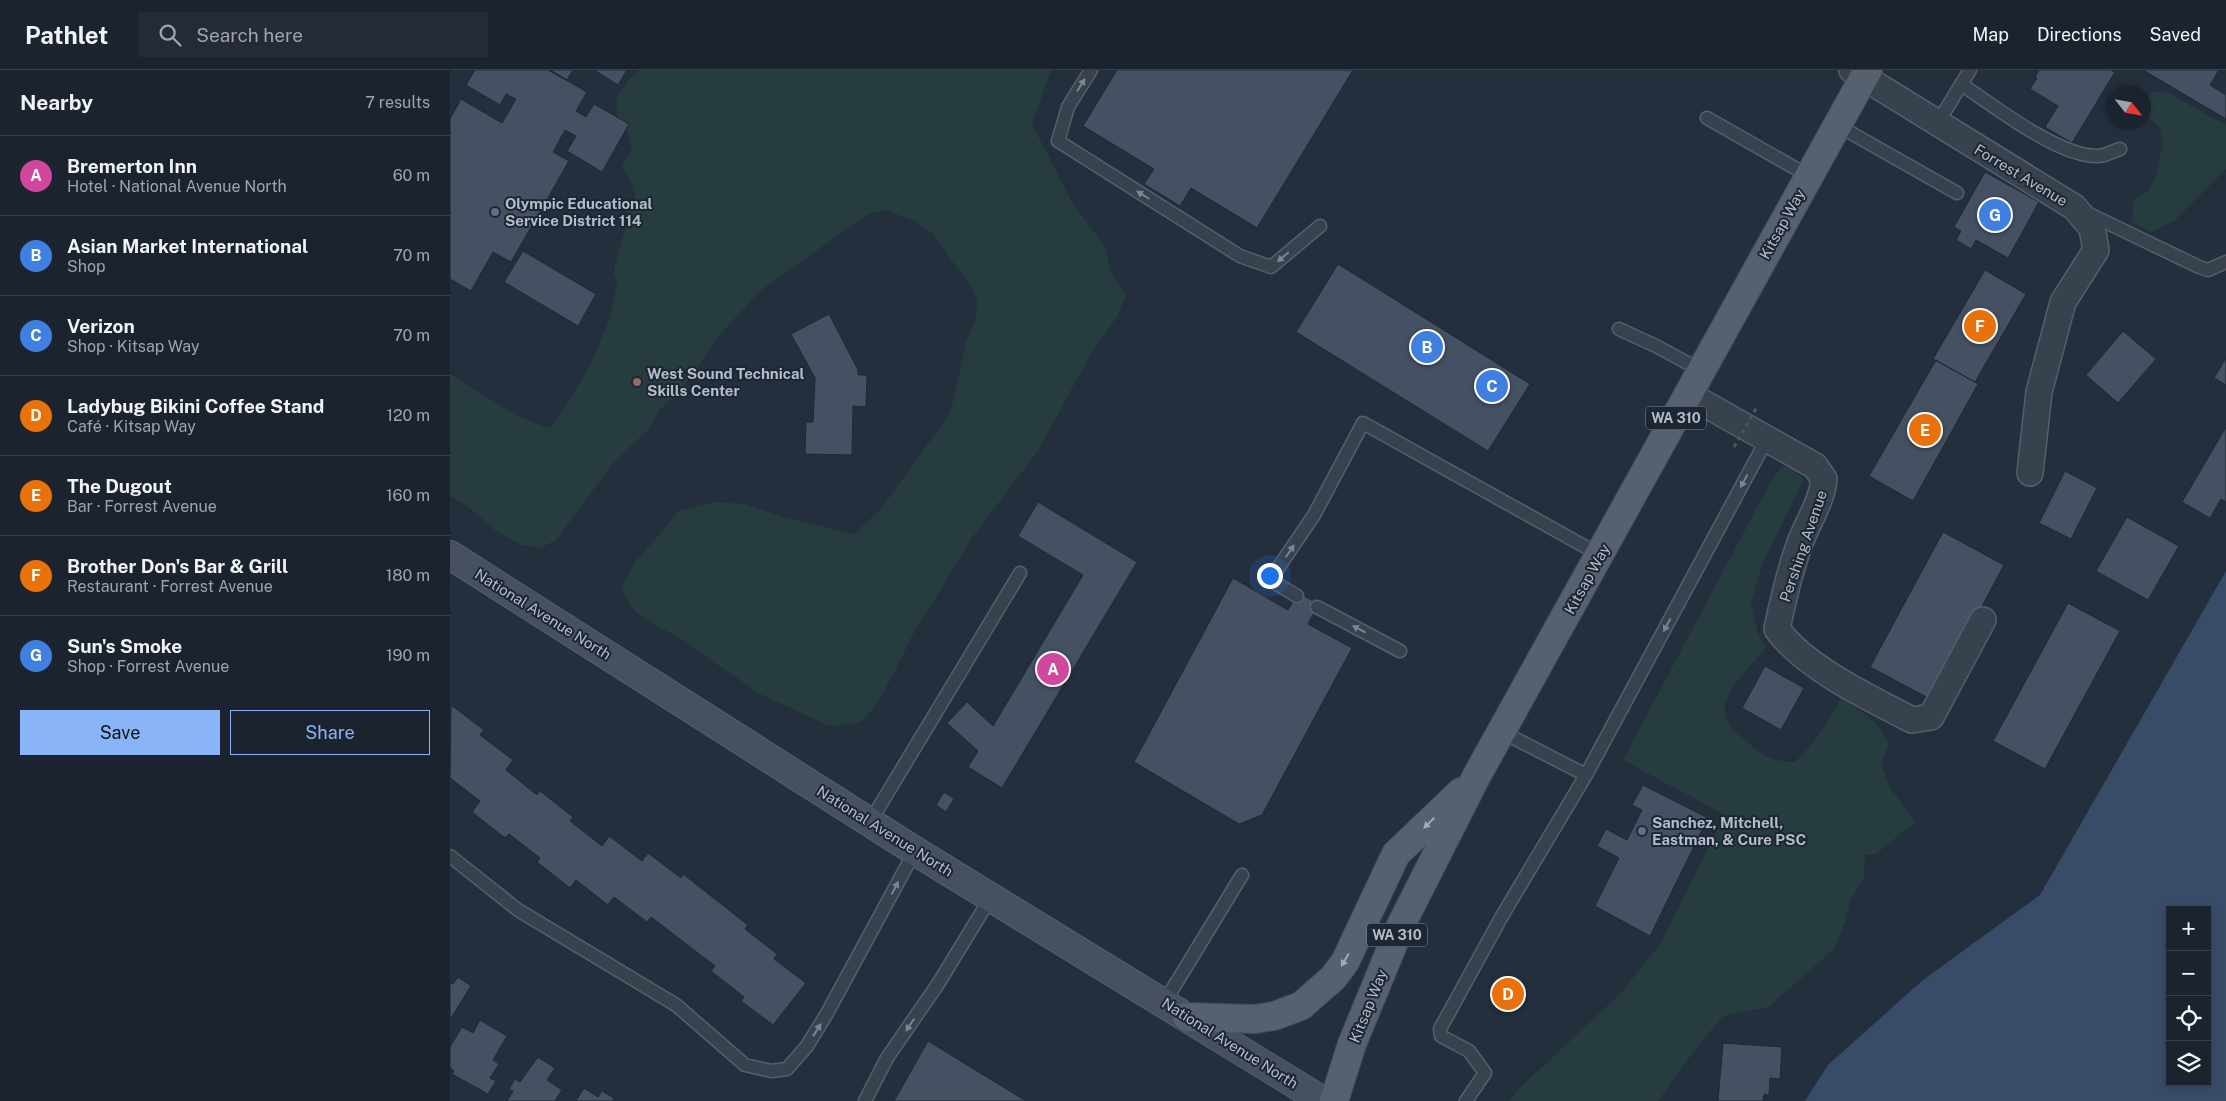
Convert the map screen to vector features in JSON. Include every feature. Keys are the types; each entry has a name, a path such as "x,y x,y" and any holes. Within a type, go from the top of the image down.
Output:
{"main road":[{"name":"Kitsap Way","path":"1334,1101 1352,1044 1401,925 1476,777 1837,125 1861,72"},
{"name":"National Avenue North","path":"450,555 915,851 1323,1101"},
{"path":"1187,1017 1255,1019 1274,1016 1301,1006 1333,978 1345,962 1396,854 1476,777"}],"street":[{"name":"Forrest Avenue","path":"1861,72 1936,124 2074,207 2092,228 2096,250 2063,302 2039,392 2030,473"},
{"name":"Pershing Avenue","path":"1689,394 1815,466 1824,479 1823,493 1800,544 1783,601 1777,629 1788,643 1813,663 1912,720 1931,716 1983,620"}],"lane":[{"path":"1091,70 1068,107 1058,141 1240,256 1271,267 1320,226"},
{"path":"1936,124 1970,70"},
{"path":"1961,84 2016,121 2070,150 2086,155 2100,156 2120,149"},
{"path":"1707,118 1809,176"},
{"path":"1837,125 1956,193"},
{"path":"2074,207 2199,267 2208,270 2226,262"},
{"path":"1619,329 1656,346 1702,371"},
{"path":"1297,596 1270,580 1314,515 1363,423 1600,555"},
{"path":"1466,1101 1485,1073 1470,1051 1441,1036 1440,1029 1502,916 1586,775 1767,439"},
{"path":"870,822 1020,573"},
{"path":"1317,607 1400,651"},
{"path":"1502,732 1586,775"},
{"path":"450,856 518,910 676,1004 745,1065 771,1071 788,1069 807,1046 826,1015 915,851"},
{"path":"1164,1003 1242,875"},
{"path":"865,1101 887,1058 938,984 991,897"}],"path":[{"path":"1734,447 1757,407"}],"green space":[{"path":"639,70 1051,70 1032,124 1073,204 1106,248 1110,271 1126,294 1118,315 1090,355 1038,451 972,538 912,636 875,706 861,722 835,726 827,725 760,694 689,644 643,617 633,609 626,598 622,585 637,560 679,511 714,502 744,504 786,518 854,534 880,510 948,416 954,399 966,342 976,320 977,301 971,287 932,233 915,221 885,210 868,214 760,291 725,329 678,393 659,411 648,430 614,462 556,540 540,548 522,545 496,531 470,508 450,496 450,374 517,416 548,428 553,425 589,368 609,321 617,283 614,274 615,265 625,230 624,218 633,205 635,196 633,186 622,166 632,150 627,131 617,114 616,99 631,77"},
{"path":"2152,91 2168,93 2224,124 2226,123 2226,169 2174,221 2151,232 2132,222 2133,201 2149,190 2156,176 2163,142 2160,128 2151,120"},
{"path":"1783,466 1794,469 1803,480 1762,565 1751,603 1758,633 1766,648 1732,689 1725,707 1726,719 1737,734 1764,755 1780,761 1795,762 1821,732 1841,698 1869,717 1885,736 1889,744 1881,764 1889,786 1915,822 1876,854 1865,855 1864,878 1851,899 1844,925 1833,950 1768,1007 1723,1016 1697,1047 1658,1101 1509,1101 1523,1085 1620,994 1661,943 1725,815 1623,760 1772,479"}],"water":[{"path":"2226,571 2226,1101 1805,1101 1828,1065 1923,980 2040,895"}],"building":[{"name":"Olympic Educational Service District 114","path":"475,70 548,70 587,92 576,111 586,117 594,104 629,124 602,172 567,151 576,136 565,130 553,152 569,161 511,262 493,252 471,291 450,279 450,119 461,99 502,123 516,99 506,94 500,105 466,85"},
{"path":"550,70 573,70 567,80"},
{"path":"594,70 627,70 618,85"},
{"path":"1117,70 1353,70 1257,228 1191,188 1180,206 1144,184 1154,169 1083,126"},
{"path":"2039,70 2111,70 2115,72 2072,143 2045,127 2058,106 2030,89 2037,78 2035,77"},
{"path":"2143,70 2219,70 2210,85 2226,95 2226,119"},
{"path":"1985,172 2039,202 2008,258 1976,240 1971,249 1956,240 1961,231 1954,227"},
{"path":"523,251 596,294 578,326 504,282"},
{"path":"1338,264 1530,384 1488,451 1296,332"},
{"path":"1985,270 2026,294 1975,382 1933,359"},
{"path":"829,314 858,370 858,375 867,375 866,407 853,406 852,455 805,454 806,422 813,422 815,378 791,334"},
{"path":"2123,331 2156,359 2118,403 2086,375"},
{"path":"2226,358 2226,385 2214,378"},
{"path":"1936,360 1978,384 1913,501 1869,476"},
{"path":"2226,427 2226,502 2221,499 2210,518 2182,502"},
{"path":"2065,471 2097,488 2071,539 2039,523"},
{"path":"1038,502 1137,562 1002,788 968,767 978,751 947,723 967,702 993,726 1083,575 1018,536"},
{"path":"2127,517 2179,546 2148,600 2096,571"},
{"path":"1943,532 2004,565 1932,700 1870,667"},
{"path":"1233,578 1288,610 1298,593 1319,604 1308,624 1352,648 1262,815 1239,824 1134,762"},
{"path":"2068,603 2120,631 2045,769 1993,741"},
{"path":"1765,666 1804,688 1781,730 1742,708"},
{"path":"451,705 484,730 480,735 513,760 506,770 537,795 540,791 573,817 570,821 602,846 609,836 642,861 648,853 681,878 683,874 748,925 745,929 777,954 774,959 806,983 773,1025 741,1001 744,997 711,971 715,966 651,917 647,922 614,897 608,905 576,880 570,888 537,862 540,858 509,834 505,838 472,812 480,801 450,778"},
{"path":"1643,785 1708,818 1650,936 1595,906 1619,858 1597,846 1606,829 1627,840 1642,810 1632,805"},
{"path":"944,792 954,799 946,812 936,805"},
{"path":"458,977 471,986 450,1020 450,983 453,984"},
{"path":"1506,982 1520,989 1510,1007 1496,1000"},
{"path":"480,1020 507,1036 493,1060 499,1064 490,1078 496,1081 488,1094 452,1074 454,1071 450,1068 450,1047 462,1027 473,1033"},
{"path":"928,1041 1026,1101 894,1101"},
{"path":"1723,1043 1782,1047 1780,1079 1770,1078 1769,1095 1764,1094 1763,1101 1718,1101"},
{"path":"538,1057 555,1068 547,1080 562,1090 555,1101 507,1101 513,1091 509,1089 515,1079 520,1082"},
{"path":"584,1088 598,1097 602,1091 614,1098 613,1101 576,1101"}],"place":[{"name":"Olympic Educational Service District 114","path":"495,212"},
{"name":"Sun's Smoke","path":"1995,215"},
{"name":"Brother Don's Bar & Grill","path":"1980,326"},
{"name":"Asian Market International","path":"1427,347"},
{"name":"West Sound Technical Skills Center","path":"637,382"},
{"name":"Verizon","path":"1492,386"},
{"name":"The Dugout","path":"1925,430"},
{"name":"Bremerton Inn","path":"1053,669"},
{"name":"Sanchez, Mitchell, Eastman, & Cure PSC","path":"1642,831"},
{"name":"Ladybug Bikini Coffee Stand","path":"1508,994"}]}
